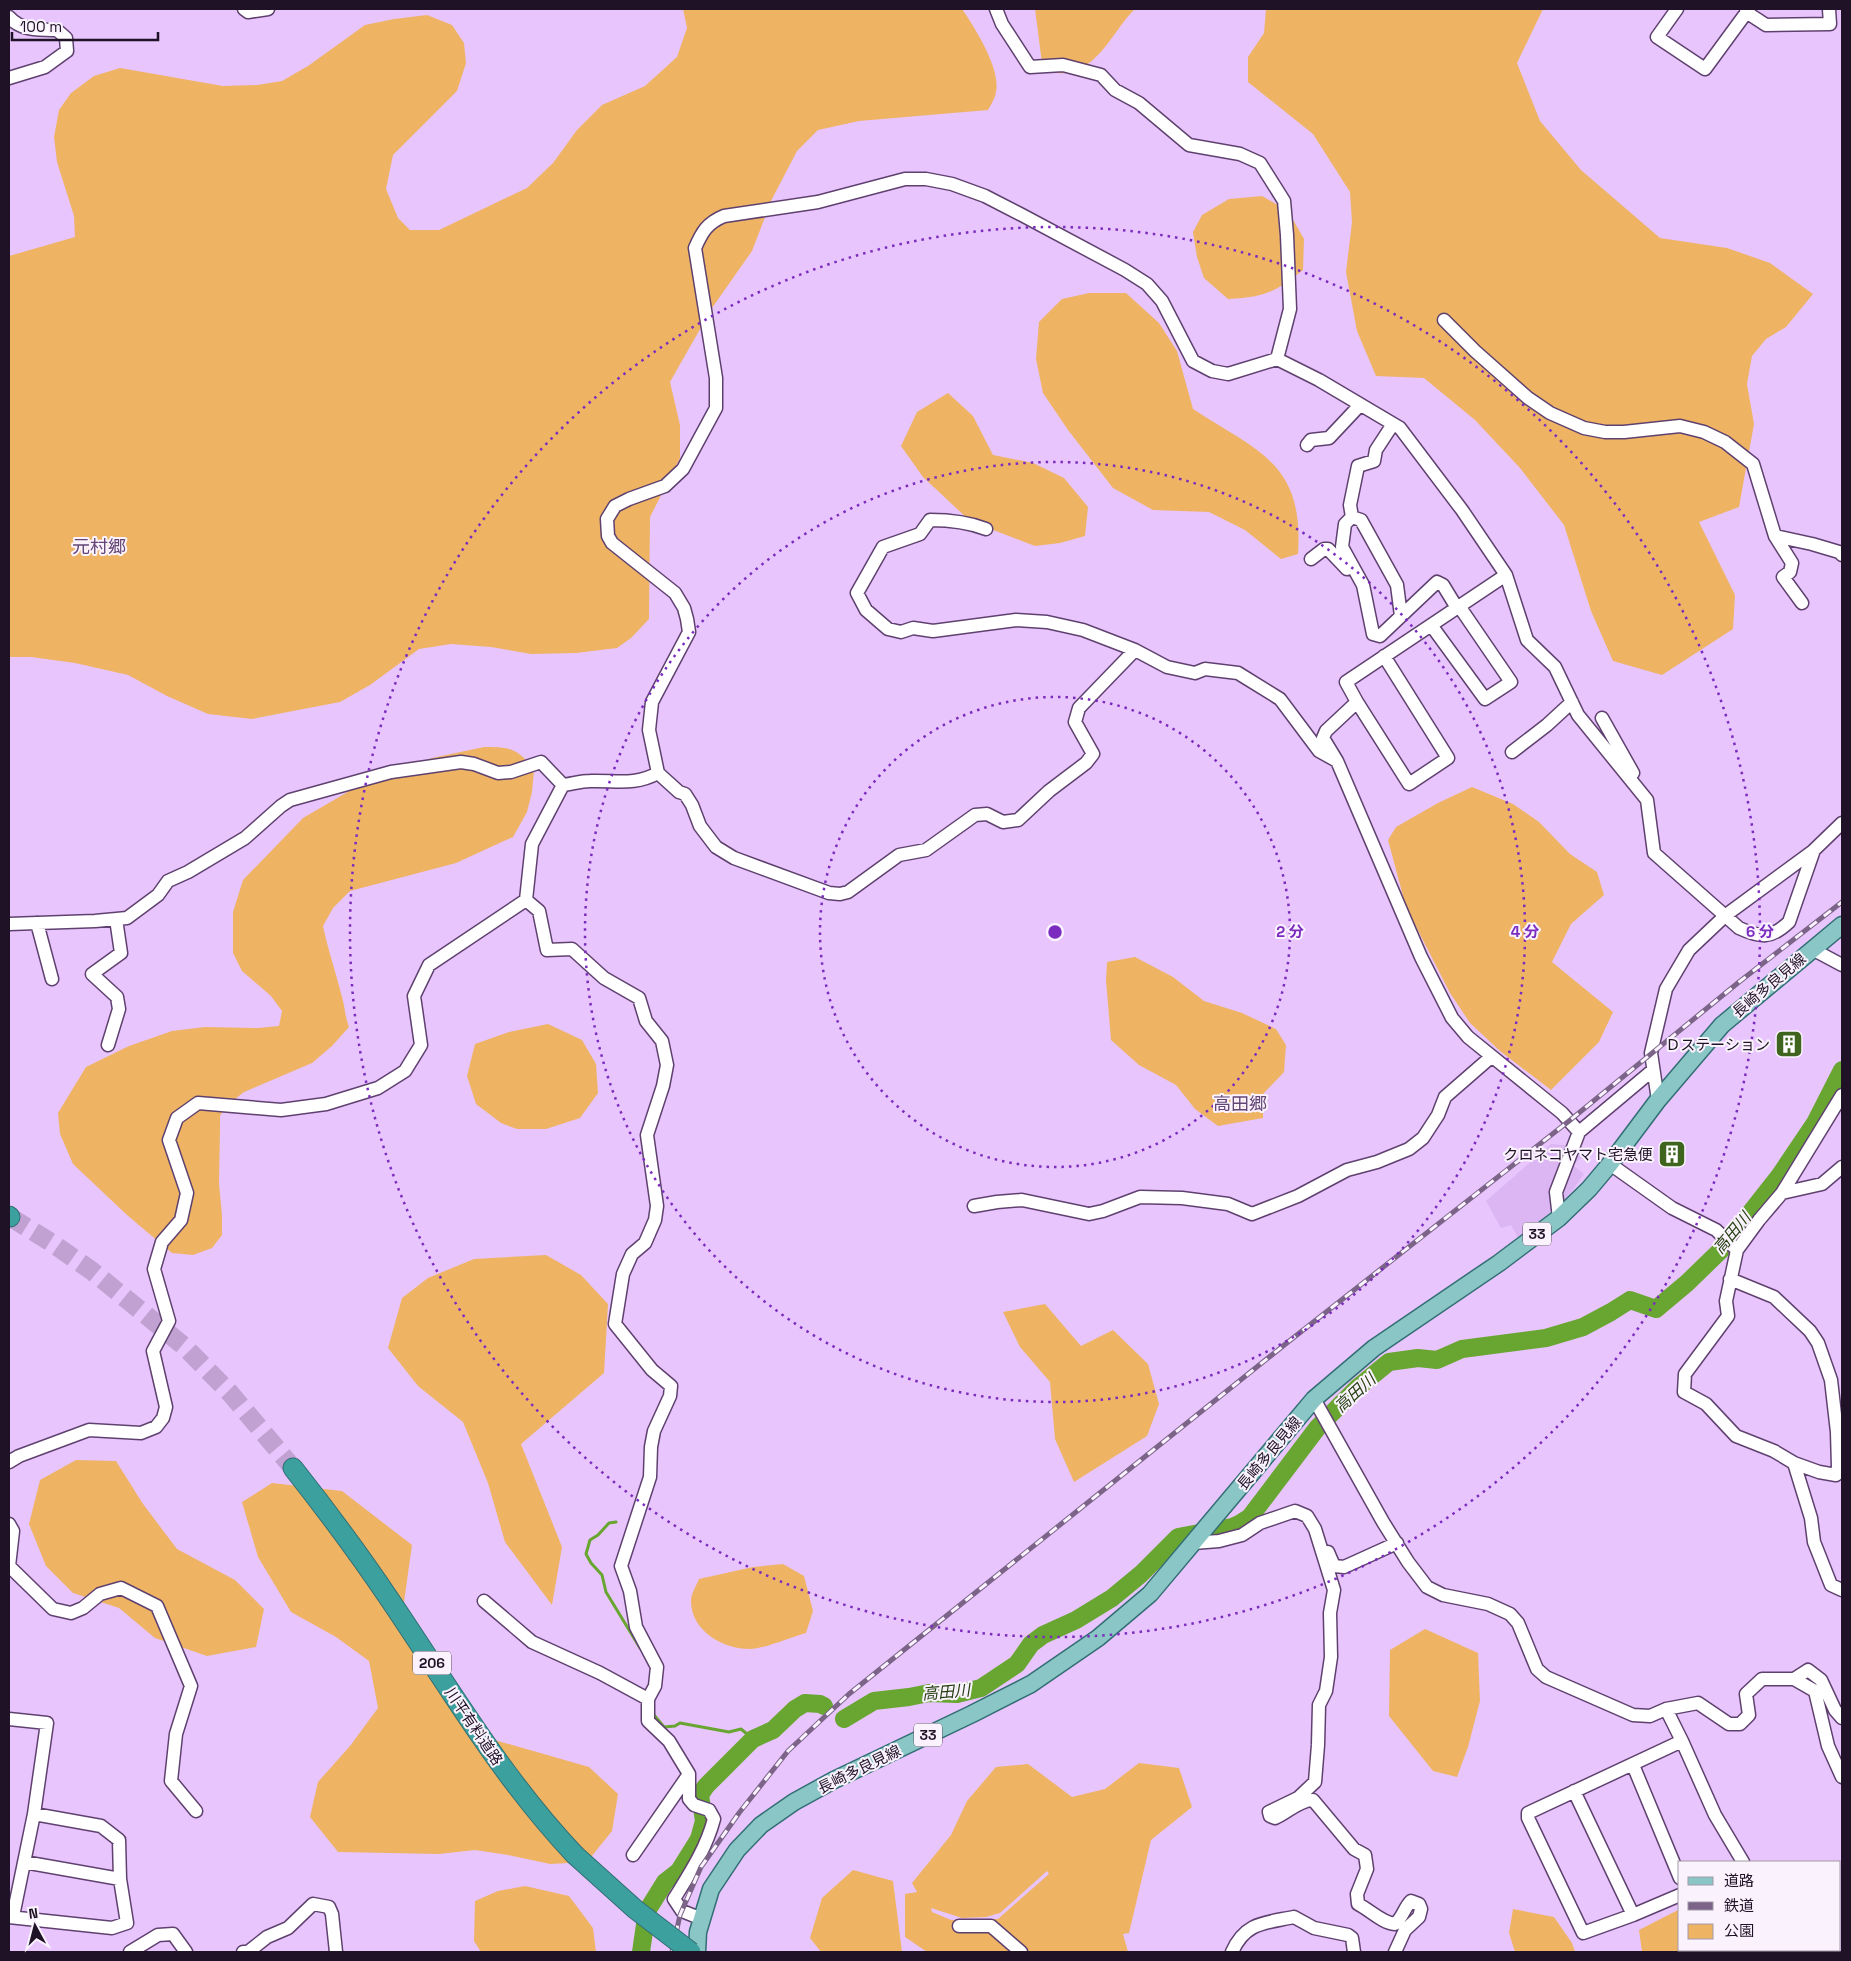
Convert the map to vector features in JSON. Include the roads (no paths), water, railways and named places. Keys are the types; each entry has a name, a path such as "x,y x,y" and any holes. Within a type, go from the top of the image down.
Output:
{"highway":[{"name":"川平有料道路","path":"291,1471 335,1521 390,1600 491,1754 573,1858 631,1915 678,1952"},
{"name":"川平有料道路","path":"573,1858 691,1952"}],"main road":[{"name":"長崎多良見線","path":"697,1952 698,1932 711,1889 737,1850 761,1824 794,1802 834,1780 1031,1684 1098,1638 1150,1594 1211,1522 1317,1404 1374,1348 1499,1263 1559,1218 1589,1189 1658,1100 1722,1025 1842,925"}],"street":[{"path":"244,9 248,12 268,9"},
{"path":"996,9 1002,24 1030,68 1063,65 1101,74 1115,90 1140,103 1190,145 1240,154 1260,164 1284,201 1287,235 1290,309 1276,359"},
{"path":"1677,9 1657,37 1705,69 1748,11 1766,25 1830,24 1829,9"},
{"path":"9,17 12,21 33,30 57,30 66,38 66,51 44,67 9,78"},
{"path":"1135,650 1080,708 1075,722 1093,754 1086,763 1049,791 1018,820 1003,822 987,814 975,815 926,850 899,855 848,892 840,894 829,893 734,858 716,847 700,826 692,805 685,794 679,792 658,773 649,730 652,702 689,632 684,608 675,593 612,542 608,536 607,519 615,506 665,486 684,469 716,408 716,378 695,248 712,221 724,216 818,202 905,179 926,179 952,184 985,196 1126,270 1147,284 1162,301 1193,361 1212,371 1228,374 1276,359 1319,380 1400,428 1462,510 1506,575 1527,640 1555,667 1578,714 1647,800 1654,853 1739,928 1756,936 1771,934 1781,930 1790,922 1814,850"},
{"path":"1444,320 1475,351 1528,398 1550,413 1584,428 1605,432 1624,432 1680,426 1704,432 1725,442 1753,464 1775,536 1792,563 1790,572 1783,577 1802,603"},
{"path":"1307,445 1312,440 1329,438 1360,405"},
{"path":"1352,517 1350,505 1358,466 1374,461 1376,450 1393,424"},
{"path":"1352,517 1344,524 1342,547 1364,590 1373,634 1380,636 1437,582 1443,585 1511,682 1485,699 1431,625"},
{"path":"1352,517 1361,520 1397,585 1401,616"},
{"path":"986,529 973,524 930,520 920,534 884,547 857,593 866,610 888,629 901,632 913,628 933,631 1016,620 1046,622 1083,630 1135,650 1167,667 1195,673 1205,669 1238,673 1280,699 1318,751 1337,761"},
{"path":"1775,536 1812,544 1839,552 1842,555"},
{"path":"1311,559 1324,549 1328,549 1344,563 1357,585 1364,590"},
{"path":"1384,656 1448,758 1409,784 1346,682 1384,656 1506,575"},
{"path":"1357,702 1326,731 1324,738 1337,761 1421,957 1452,1018 1468,1037 1562,1113 1579,1132"},
{"path":"1512,752 1547,725 1572,702"},
{"path":"1602,718 1633,773 1628,777"},
{"path":"9,924 127,918 158,895 168,881 188,872 245,838 281,806 305,795 391,772 461,762 474,764 498,773 511,772 541,762 563,785"},
{"path":"563,785 588,781 629,782 646,780 658,773"},
{"path":"526,900 532,844 563,785"},
{"path":"1658,1100 1651,1053 1666,989 1689,950 1726,915 1814,850 1842,823"},
{"path":"9,1462 19,1456 89,1430 141,1433 156,1427 163,1418 166,1407 153,1351 168,1321 154,1269 162,1242 181,1220 187,1193 169,1140 177,1118 198,1103 282,1110 326,1104 378,1088 405,1071 421,1045 414,996 429,965 526,900"},
{"path":"526,900 539,911 548,950 572,949 604,978 639,998 646,1020 662,1041 667,1064 663,1086 647,1135 657,1206 655,1220 645,1243 632,1254 623,1274 615,1324 652,1370 671,1386 670,1396 654,1430 650,1447 650,1478 621,1566 630,1591 636,1627 657,1667 655,1686 648,1698 648,1722 669,1741 689,1774 688,1799 694,1805 709,1810 714,1819 709,1837 695,1865 674,1899 682,1910 702,1919"},
{"path":"108,1045 119,1009 117,997 92,974 121,953 116,919"},
{"path":"37,923 52,979"},
{"path":"1812,949 1842,965"},
{"path":"974,1206 1022,1200 1089,1214 1103,1211 1140,1197 1174,1198 1228,1204 1252,1214 1298,1196 1347,1170 1377,1162 1408,1149 1423,1138 1438,1116 1445,1097 1491,1057"},
{"path":"1559,1218 1556,1192 1579,1132 1653,1070"},
{"path":"1730,1279 1774,1297 1810,1331 1818,1343 1831,1380 1838,1432 1838,1467 1836,1475 1819,1472 1794,1463 1774,1451 1736,1436 1706,1404 1684,1392 1686,1374 1728,1316 1726,1300 1730,1279 1736,1248 1782,1193 1842,1099"},
{"path":"1610,1164 1672,1208 1716,1230 1736,1248"},
{"path":"1782,1193 1822,1184 1842,1167"},
{"path":"1317,1404 1358,1479 1408,1562 1427,1587 1443,1595 1488,1604 1510,1614 1521,1630 1537,1669 1546,1677 1632,1715 1650,1716 1666,1709 1698,1703 1729,1724 1740,1724 1749,1715 1746,1694 1762,1678 1794,1679 1815,1691 1828,1746 1842,1777"},
{"path":"1794,1463 1811,1518 1814,1542 1831,1585 1842,1590"},
{"path":"1195,1542 1219,1541 1242,1535 1260,1523 1295,1511 1307,1516 1324,1544 1334,1566 1344,1567 1397,1543"},
{"path":"9,1524 13,1531 9,1566 53,1609 71,1612 83,1608 100,1594 121,1588 156,1606 191,1686 176,1734 171,1781 196,1811"},
{"path":"1315,1528 1334,1590 1330,1613 1331,1657 1326,1691 1319,1705 1315,1782 1298,1798 1269,1812 1270,1816 1274,1818 1306,1800 1313,1800 1354,1849 1365,1855 1367,1869 1357,1894 1358,1904 1387,1924 1395,1924 1402,1918 1406,1906 1411,1901 1419,1904 1422,1910 1419,1917 1405,1930 1395,1952"},
{"path":"484,1601 532,1642 600,1673 648,1698"},
{"path":"1794,1679 1808,1670 1821,1680 1835,1710 1842,1718"},
{"path":"1666,1709 1715,1815 1742,1861"},
{"path":"9,1719 47,1723 34,1814 11,1916 112,1928 127,1924 120,1879 119,1840 101,1826 34,1814"},
{"path":"1678,1896 1634,1916 1583,1934 1528,1818 1528,1813 1682,1741"},
{"path":"1632,1765 1678,1873"},
{"path":"633,1855 689,1774"},
{"path":"1574,1791 1634,1916"},
{"path":"24,1862 120,1879"},
{"path":"243,1952 248,1952 267,1937 288,1928 313,1904 329,1907 332,1914 336,1952"},
{"path":"1232,1952 1237,1941 1246,1930 1294,1917 1314,1928 1348,1935 1352,1938 1354,1952"},
{"path":"959,1926 991,1926 1021,1952"},
{"path":"130,1952 158,1935 173,1934 186,1952"}],"waterway":[{"name":"高田川","path":"844,1719 874,1701 929,1693 957,1694 981,1688 1017,1664 1031,1644 1043,1635 1076,1620 1112,1598 1141,1574 1178,1537 1232,1527 1250,1517 1318,1427 1357,1388 1389,1362 1418,1358 1437,1360 1462,1349 1546,1338 1583,1327 1630,1300 1656,1309 1687,1283 1721,1250 1780,1175 1815,1123 1842,1070"},
{"path":"616,1522 609,1523 598,1535 590,1540 586,1554 602,1575 606,1592 640,1648"},
{"name":"高田川","path":"641,1952 647,1911 665,1882 679,1871 699,1839 704,1821 700,1795 706,1786 753,1739 773,1730 795,1709 805,1703 824,1706"},
{"path":"654,1715 664,1727 675,1726 680,1723 729,1732 741,1729 753,1739"}],"tunnel":[{"path":"10,1217 92,1271 185,1347 230,1393 293,1468"}],"railway":[{"path":"672,1952 680,1915 701,1867 739,1813 788,1751 849,1694 1288,1342 1569,1121 1739,982 1842,902"}],"place":[{"name":"Ｄステーション","path":"1789,1044"},
{"name":"クロネコヤマト宅急便","path":"1672,1154"}],"district":[{"name":"元村郷","path":"99,546"},
{"name":"高田郷","path":"1240,1103"}]}
